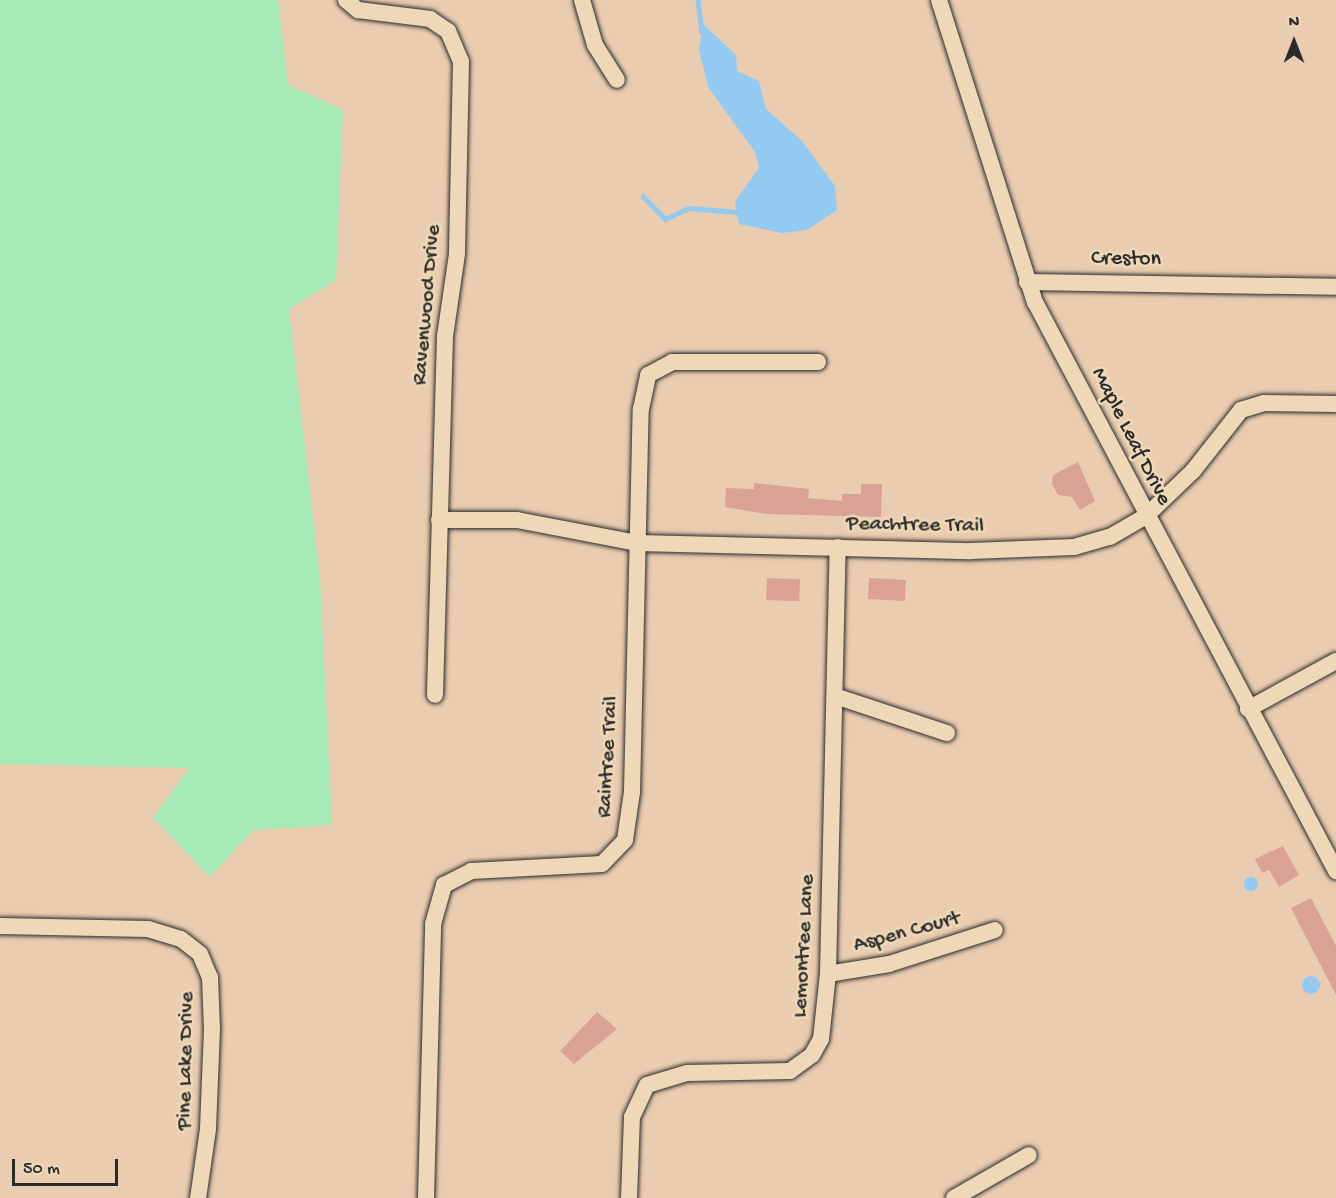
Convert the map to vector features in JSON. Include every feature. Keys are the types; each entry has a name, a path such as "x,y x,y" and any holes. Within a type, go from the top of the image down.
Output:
{"street":[{"name":"Ravenwood Drive","path":"346,0 358,10 429,19 448,32 461,61 457,254 445,336 435,695"},
{"path":"582,0 591,37 617,80"},
{"name":"Maple Leaf Drive","path":"939,0 1027,282 1146,516 1336,871"},
{"name":"Creston","path":"1027,282 1223,287 1336,287"},
{"name":"Raintree Trail","path":"426,1198 436,904 457,874 589,867 620,851 632,792 643,387 653,368 672,362 818,362"},
{"name":"Peachtree Trail","path":"439,520 517,520 638,543 1045,551 1110,537 1146,516 1193,471 1241,410 1263,403 1336,404"},
{"name":"Lemontree Lane","path":"629,1198 632,1117 642,1090 670,1074 773,1074 798,1067 821,1039 828,974 838,547"},
{"path":"1248,709 1336,661"},
{"path":"835,696 947,733"},
{"name":"Pine Lake Drive","path":"0,926 148,929 181,939 200,954 210,977 212,1029 208,1129 198,1198"},
{"name":"Aspen Court","path":"828,974 889,964 996,930"},
{"path":"954,1198 1029,1155"}],"green space":[{"path":"0,0 278,0 288,85 343,110 336,280 289,309 320,578 332,825 253,830 210,877 153,818 189,768 0,764"}],"water":[{"path":"703,24 736,55 737,71 759,81 766,109 802,141 835,186 837,210 807,230 782,233 739,224 735,202 759,167 755,152 708,87 699,50"},
{"path":"1248,877 1254,877 1258,884 1254,891 1248,891 1244,887 1244,881"},
{"path":"1311,976 1319,981 1320,985 1315,993 1311,994 1303,989 1302,985 1307,977"}],"building":[{"path":"1078,462 1095,501 1080,510 1072,497 1058,495 1052,484 1053,475"},
{"path":"754,483 809,489 808,498 842,501 842,494 861,494 861,484 882,484 881,517 766,514 725,507 726,488 754,489"},
{"path":"767,578 800,579 799,601 766,600"},
{"path":"869,578 906,580 905,601 868,599"},
{"path":"1283,846 1299,875 1279,887 1269,870 1262,873 1255,859"},
{"path":"1311,898 1336,946 1336,995 1291,908"},
{"path":"597,1012 617,1029 574,1064 560,1051"}],"waterway":[{"path":"698,0 702,32"},
{"path":"643,196 665,219 689,208 737,212"}]}
